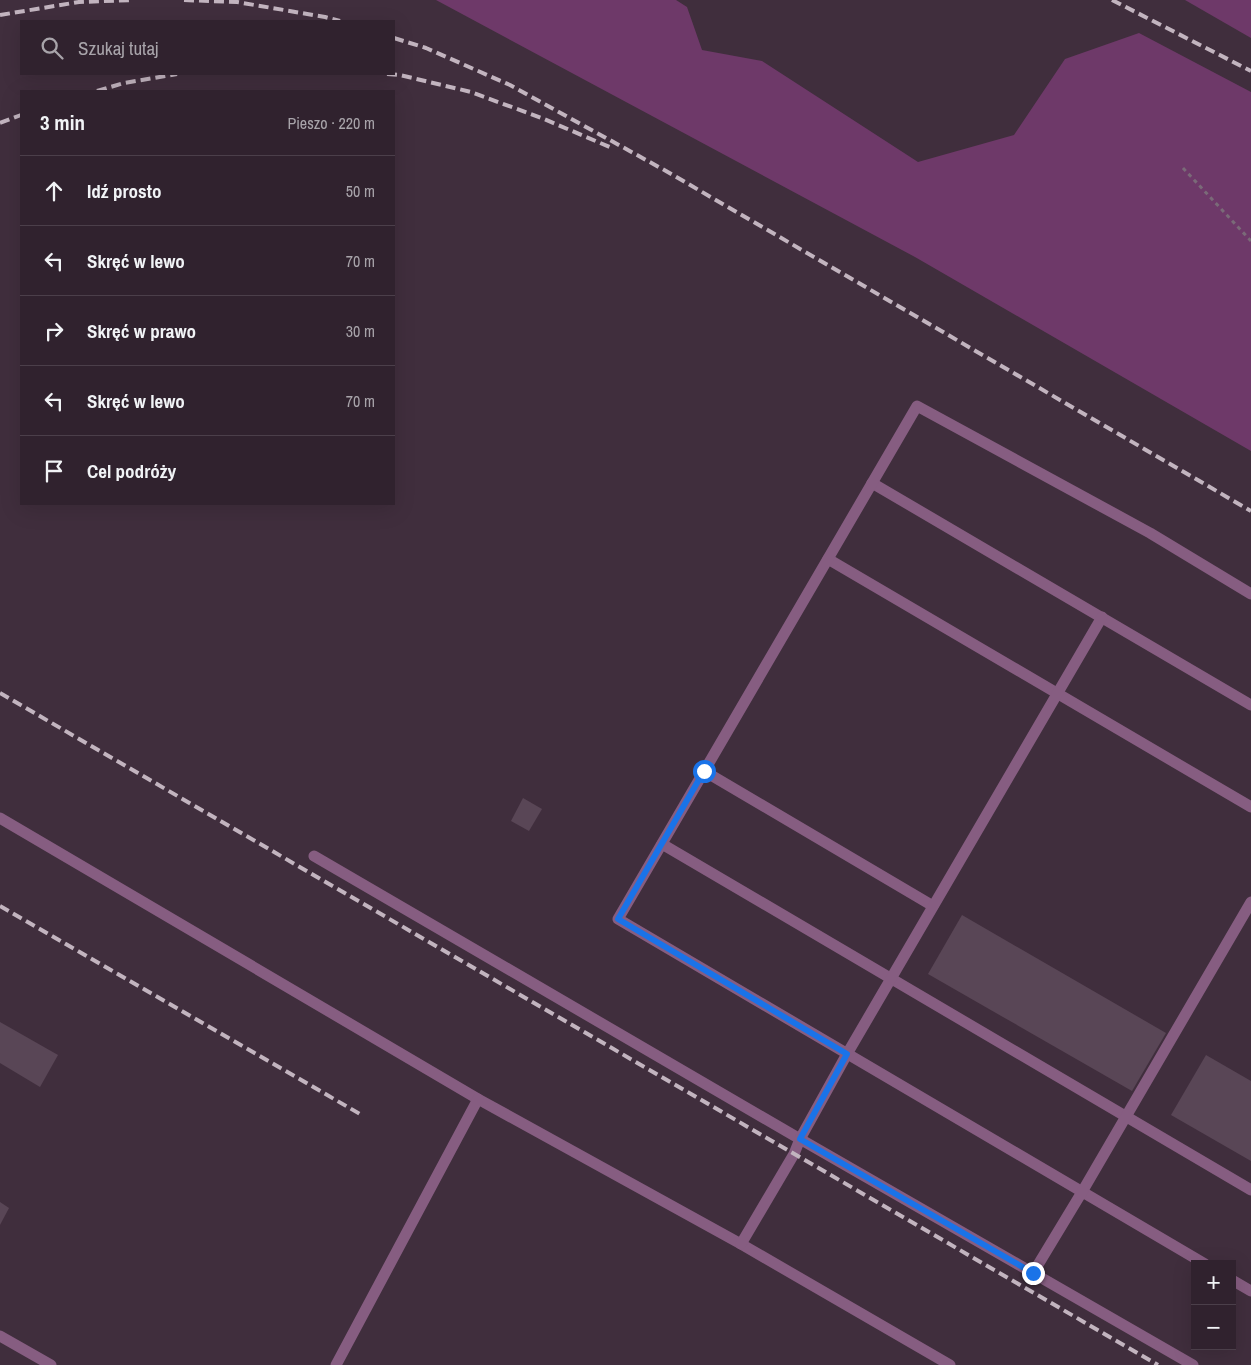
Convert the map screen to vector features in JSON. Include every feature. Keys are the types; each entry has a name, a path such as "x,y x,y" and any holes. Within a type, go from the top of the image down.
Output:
{"lane":[{"path":"1198,1260 618,919 917,406 1150,533 1251,594"},
{"path":"872,483 1251,705"},
{"path":"828,559 1251,807"},
{"path":"741,1244 794,1154 800,1139 847,1054 1102,617"},
{"path":"704,771 933,906"},
{"path":"0,818 478,1100 741,1244 950,1365"},
{"path":"662,844 1251,1190"},
{"path":"314,856 1192,1365"},
{"path":"1033,1273 1251,902"},
{"path":"336,1365 478,1100"},
{"path":"1236,1282 1251,1291"},
{"path":"0,1336 51,1365"}],"path":[{"path":"1183,168 1251,241"}],"shaded area":[{"path":"436,0 676,0 687,7 702,50 762,61 918,162 1014,135 1065,59 1139,33 1251,92 1251,451 915,257"},
{"path":"1185,0 1251,0 1251,38"}],"building":[{"path":"523,798 542,809 529,831 511,821"},
{"path":"962,915 1166,1033 1132,1091 928,974"},
{"path":"0,1022 58,1055 40,1087 0,1063"},
{"path":"1206,1055 1251,1081 1251,1161 1171,1115"},
{"path":"0,1202 9,1208 0,1225"}],"railway":[{"path":"0,15 79,2 133,0"},
{"path":"184,0 237,2 336,20"},
{"path":"1112,0 1251,71"},
{"path":"395,38 426,48 510,85 666,171 1251,511"},
{"path":"100,90 124,83 171,75"},
{"path":"395,75 471,92 544,119 612,148"},
{"path":"0,123 20,115"},
{"path":"0,693 1158,1365"},
{"path":"0,906 360,1114"}],"route":[{"path":"704,771 618,919 847,1054 800,1139 1033,1273"}]}
